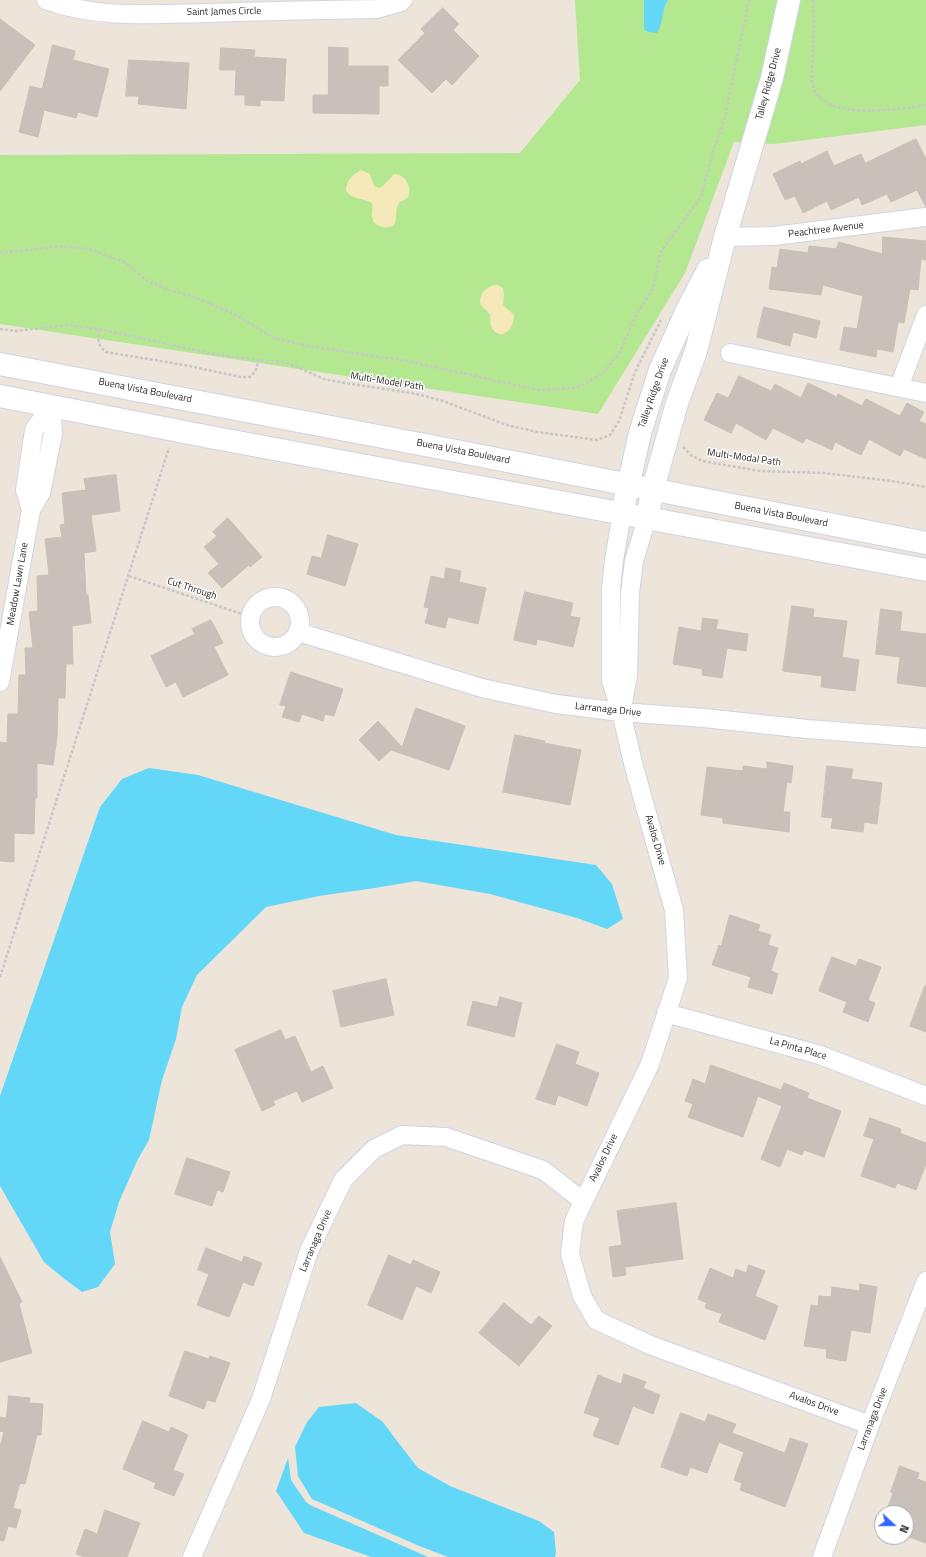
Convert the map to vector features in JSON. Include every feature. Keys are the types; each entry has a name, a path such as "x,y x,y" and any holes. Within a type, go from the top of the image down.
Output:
{"main road":[{"name":"Talley Ridge Drive","path":"647,518 653,489 678,403 696,351 725,237 772,78 789,0"},
{"name":"Talley Ridge Drive","path":"622,513 640,433 660,370 688,308 725,237"},
{"name":"Buena Vista Boulevard","path":"0,364 653,489 926,543"},
{"path":"51,406 56,375"},
{"path":"0,396 926,570"}],"street":[{"name":"Saint James Circle","path":"46,0 64,7 87,11 137,14 376,9 401,2 403,0"},
{"name":"Peachtree Avenue","path":"725,237 774,236 926,216"},
{"path":"899,387 926,315"},
{"path":"730,353 926,393"},
{"name":"Meadow Lawn Lane","path":"0,679 31,510 41,493 53,433 51,406"},
{"name":"Avalos Drive","path":"622,513 611,589 611,680 674,910 678,978 650,1064 574,1221 570,1254 582,1296 596,1320 650,1345 870,1425"},
{"name":"Avalos Drive","path":"621,712 628,676 630,593 634,561 647,518"},
{"path":"267,598 283,598 290,602 298,611 300,624 298,632 288,644 280,646 264,644 253,633 251,616 259,602 267,598"},
{"name":"Larranaga Drive","path":"298,632 482,688 556,704 621,712 926,738"},
{"name":"La Pinta Place","path":"666,1013 820,1055 926,1096"},
{"name":"Larranaga Drive","path":"192,1557 261,1399 309,1251 343,1180 374,1148 402,1135 446,1137 543,1170 582,1202"},
{"name":"Larranaga Drive","path":"822,1557 870,1425 926,1281"}],"path":[{"path":"0,253 63,246 93,250 126,263 144,279 169,290 197,298 232,313 274,338 308,346 408,361 539,390 577,388 602,374 619,354 636,315 653,288 660,252 701,197 714,148 723,125 749,0"},
{"path":"813,0 814,35 811,74 814,89 819,97 831,104 855,110 886,111 926,105"},
{"name":"Multi-Model Path","path":"0,329 16,331 66,325 99,329 213,354 285,362 324,379 412,393 440,400 507,425 522,429 597,440 610,435 619,421 636,372 661,319"},
{"path":"99,329 98,342 101,348 106,352 184,364 241,377 250,377 255,372 260,360"},
{"name":"Multi-Modal Path","path":"682,442 683,447 691,456 702,461 760,471 824,474 892,481 926,487"},
{"path":"0,977 169,447"},
{"name":"Cut Through","path":"129,576 251,616"}],"green space":[{"path":"575,0 926,0 926,125 774,144 734,142 685,273 598,414 0,324 0,155 520,153 580,80"}],"sand":[{"path":"361,170 370,174 374,186 379,188 383,186 394,174 402,176 407,182 409,186 409,194 407,198 398,205 396,210 396,221 393,226 383,227 377,225 372,216 372,203 355,198 346,191 347,184 350,179"},
{"path":"494,285 498,285 503,288 503,305 514,315 514,320 510,329 503,334 499,334 492,328 490,315 480,303 481,296 484,291"}],"water":[{"path":"644,0 668,0 664,8 661,25 657,33 644,30"},
{"path":"149,768 198,775 396,835 596,865 612,884 623,919 607,929 577,918 490,894 416,881 319,896 266,907 197,975 182,1007 176,1039 162,1080 149,1140 137,1161 119,1202 110,1232 115,1264 98,1287 82,1292 44,1262 0,1186 0,1096 100,807 122,779"},
{"path":"356,1403 383,1422 418,1468 450,1486 539,1521 554,1532 555,1557 448,1557 312,1499 298,1476 295,1447 307,1422 319,1407"},
{"path":"288,1458 291,1480 306,1502 310,1505 428,1557 371,1557 304,1533 276,1491"}],"building":[{"path":"443,8 459,24 453,30 479,56 452,85 446,79 432,93 398,60 425,33 421,29"},
{"path":"0,19 35,45 0,91"},
{"path":"53,45 75,51 73,60 109,69 97,117 78,112 76,118 44,110 38,137 19,132 30,86 42,89"},
{"path":"329,47 348,48 348,66 388,66 388,86 379,86 379,114 313,113 313,95 328,95"},
{"path":"221,48 255,50 254,57 286,59 284,101 260,100 260,106 245,105 245,95 235,95 236,70 220,70"},
{"path":"129,60 189,63 186,109 138,104 139,96 126,96"},
{"path":"916,139 926,159 926,207 917,190 891,202 887,194 862,205 859,197 831,210 827,201 803,213 795,196 785,200 773,174 800,161 801,164 827,151 834,166 861,154 865,163"},
{"path":"883,237 926,241 926,260 921,259 918,290 910,289 904,323 898,322 893,352 877,349 876,357 840,350 844,327 857,329 863,296 823,285 821,295 769,289 772,267 777,268 780,249 808,253 809,246 836,249 839,242 882,254"},
{"path":"764,307 820,321 816,338 793,332 790,346 757,337"},
{"path":"739,376 771,391 775,384 801,398 808,383 837,397 838,394 862,406 866,399 900,416 907,403 924,412 919,421 926,424 926,459 904,449 900,456 869,439 861,455 835,442 832,450 806,438 803,443 773,428 766,440 736,423 731,433 704,420 717,393 728,398"},
{"path":"116,475 120,511 91,515 96,551 84,553 86,595 88,595 91,623 72,626 73,664 66,664 65,698 58,698 57,737 53,765 37,763 37,798 35,798 34,834 14,833 14,862 0,861 0,742 7,743 8,714 18,714 19,675 26,675 25,648 33,648 29,612 38,611 37,576 49,575 45,539 62,537 60,525 65,524 62,493 86,490 84,479"},
{"path":"228,518 262,557 250,567 249,565 222,588 208,573 219,564 204,547 217,536 213,532"},
{"path":"328,535 358,544 345,586 307,574 312,556 321,558"},
{"path":"446,568 461,571 459,582 486,588 478,624 448,617 445,628 425,623 429,608 424,607 431,576 444,579"},
{"path":"525,592 573,603 570,616 580,618 573,647 537,639 536,645 514,640"},
{"path":"792,606 814,609 813,617 847,621 842,657 859,660 855,691 821,687 822,676 783,671"},
{"path":"881,609 902,612 900,631 926,634 926,687 897,683 900,657 876,654"},
{"path":"703,618 718,620 716,629 748,634 746,651 727,648 722,678 702,675 703,669 673,664 679,627 701,631"},
{"path":"211,620 223,643 214,647 228,675 183,697 176,682 166,687 151,656 195,634 192,629"},
{"path":"291,672 343,689 334,716 325,714 323,721 302,714 299,722 282,717 286,706 280,705"},
{"path":"416,708 465,726 449,770 391,750 379,761 359,740 378,721 402,747"},
{"path":"515,735 545,741 544,743 581,750 570,805 503,792"},
{"path":"767,762 793,766 791,783 787,782 783,812 790,812 789,832 723,823 723,818 701,815 707,767 743,771 743,766 767,769"},
{"path":"827,766 853,769 851,779 882,783 877,824 864,822 863,832 831,828 833,818 822,817"},
{"path":"730,915 760,925 758,931 771,935 768,945 778,948 771,971 778,974 772,994 748,987 751,977 712,965 719,945 721,946"},
{"path":"832,957 856,966 859,959 881,967 868,1000 875,1003 868,1022 843,1012 847,1002 819,991"},
{"path":"386,979 394,1015 341,1027 333,991"},
{"path":"926,986 926,1032 910,1026"},
{"path":"500,997 522,1003 514,1037 467,1025 473,1001 497,1007"},
{"path":"281,1030 285,1040 295,1036 311,1072 323,1066 333,1088 302,1102 297,1091 273,1101 275,1105 262,1111 235,1050"},
{"path":"557,1044 579,1052 575,1064 599,1073 587,1106 558,1095 555,1105 536,1099"},
{"path":"711,1065 781,1090 784,1083 809,1093 807,1098 841,1111 824,1157 804,1150 802,1155 787,1149 780,1167 761,1159 782,1106 758,1096 743,1137 688,1117 693,1104 685,1101 693,1079 705,1084"},
{"path":"870,1118 901,1129 900,1133 926,1143 926,1164 916,1190 897,1183 895,1188 861,1176 874,1139 864,1136"},
{"path":"187,1158 230,1172 223,1192 217,1190 212,1206 175,1194"},
{"path":"676,1203 683,1259 625,1267 626,1275 613,1277 609,1247 622,1245 617,1211"},
{"path":"206,1248 242,1262 244,1256 262,1263 253,1286 243,1282 229,1317 197,1305 209,1274 198,1270"},
{"path":"389,1255 411,1265 413,1260 440,1272 431,1293 416,1286 402,1320 368,1305"},
{"path":"0,1257 22,1302 19,1304 32,1353 0,1362"},
{"path":"749,1265 765,1271 755,1296 778,1306 765,1340 719,1322 722,1314 705,1308 707,1303 698,1299 710,1268 733,1278 736,1269 746,1273"},
{"path":"860,1284 877,1287 870,1333 851,1330 846,1361 826,1358 827,1349 804,1346 811,1305 818,1306 819,1296 831,1297 832,1287 859,1291"},
{"path":"504,1303 531,1325 539,1316 552,1326 519,1366 479,1333"},
{"path":"185,1351 209,1359 210,1356 230,1363 215,1402 207,1400 204,1409 169,1396"},
{"path":"624,1374 646,1382 643,1388 660,1395 653,1414 633,1406 618,1445 593,1436 600,1418 584,1413 598,1375 621,1384"},
{"path":"9,1396 30,1398 29,1403 43,1404 41,1435 37,1435 25,1484 20,1483 13,1508 21,1510 16,1528 8,1526 4,1541 0,1540 0,1447 4,1432 0,1431 0,1417 6,1418"},
{"path":"681,1413 705,1422 708,1414 736,1424 732,1433 785,1453 790,1438 808,1444 785,1507 740,1490 742,1483 734,1480 744,1452 719,1442 707,1473 690,1467 687,1476 661,1467"},
{"path":"143,1421 169,1432 171,1427 188,1435 173,1470 184,1474 174,1496 154,1488 156,1483 123,1469"},
{"path":"900,1466 919,1473 917,1479 926,1482 926,1543 914,1539 914,1505 889,1505 893,1493 891,1492"},
{"path":"105,1510 140,1523 127,1557 85,1557 76,1554 85,1529 97,1534"}]}
